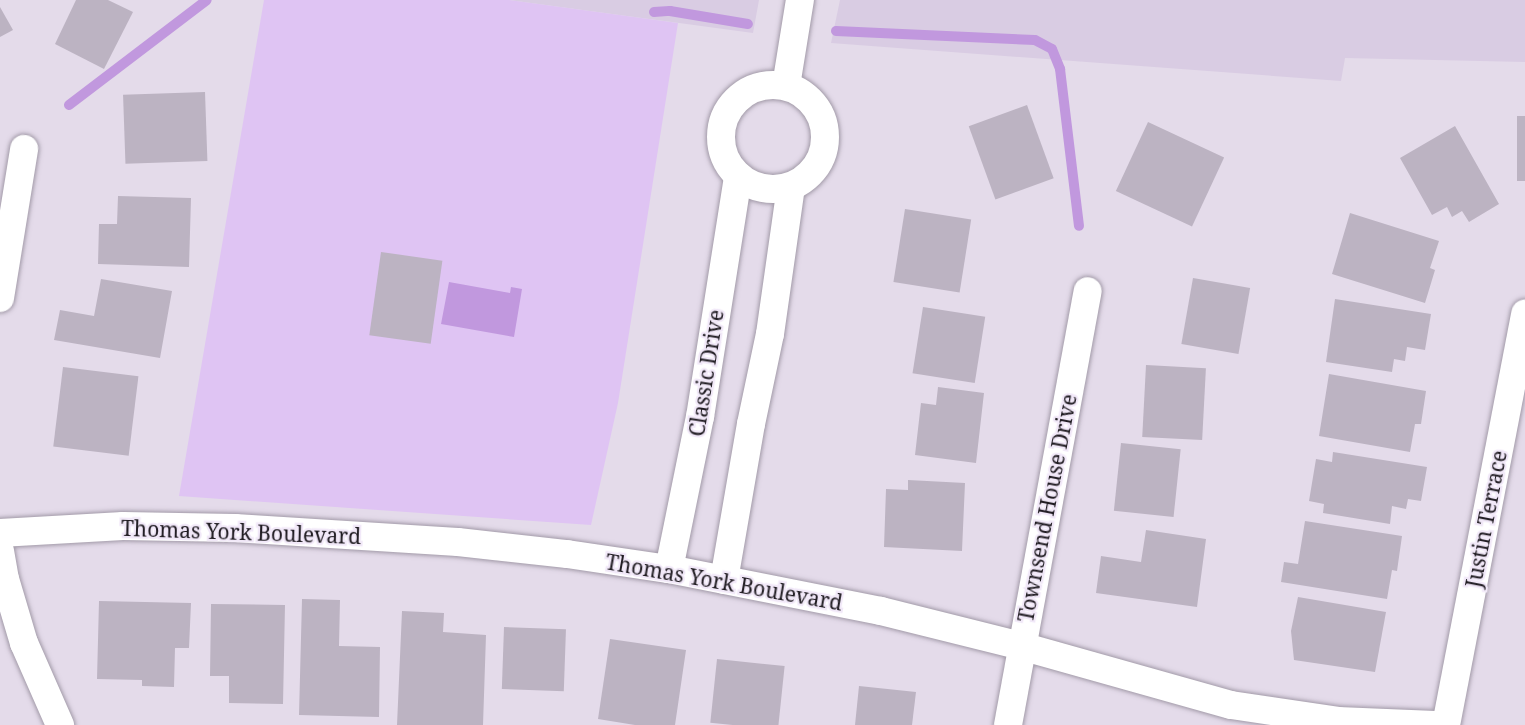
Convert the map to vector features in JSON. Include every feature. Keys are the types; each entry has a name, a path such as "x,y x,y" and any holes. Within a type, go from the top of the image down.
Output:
{"street":[{"path":"786,86 800,0"},
{"path":"770,85 786,86 812,101 820,113 826,142 816,170 791,187 763,189 738,176 728,164 721,142 724,120 731,106 755,88 770,85"},
{"path":"0,298 24,149"},
{"name":"Classic Drive","path":"669,569 700,417 738,176"},
{"path":"724,580 751,424 770,334 791,187"},
{"name":"Townsend House Drive","path":"1008,725 1088,291"},
{"name":"Justin Terrace","path":"1446,725 1525,314"},
{"name":"Thomas York Boulevard","path":"0,533 123,526 235,528 466,543 669,569 881,611 1021,646 1231,705 1338,721 1435,725"},
{"path":"0,551 5,579 24,643 60,725"}],"shaded area":[{"path":"264,0 509,0 678,23 618,403 591,525 179,496"},
{"path":"509,0 759,0 753,33"},
{"path":"840,0 1525,0 1525,62 1345,58 1341,81 831,43"},
{"path":"449,282 510,293 511,287 522,289 514,337 441,324"}],"building":[{"path":"76,0 108,0 133,12 104,69 55,44"},
{"path":"0,7 13,30 0,37"},
{"path":"205,92 207,161 125,164 123,95"},
{"path":"1027,105 1054,178 995,200 969,126"},
{"path":"1517,116 1525,116 1525,181 1517,181"},
{"path":"1148,122 1224,157 1192,226 1116,191"},
{"path":"1455,126 1499,204 1469,222 1462,211 1452,217 1447,207 1432,215 1400,158"},
{"path":"118,196 191,198 189,267 98,264 99,224 117,224"},
{"path":"905,209 971,219 960,293 893,282"},
{"path":"1350,213 1439,241 1430,268 1435,270 1425,303 1332,274"},
{"path":"381,252 442,261 431,344 369,335"},
{"path":"1193,278 1250,288 1238,354 1181,344"},
{"path":"101,279 172,291 160,358 54,340 60,310 94,316"},
{"path":"1335,299 1431,314 1425,350 1407,347 1405,361 1394,359 1392,372 1326,362"},
{"path":"923,307 985,317 975,383 913,373"},
{"path":"1146,365 1206,368 1202,440 1142,437"},
{"path":"63,367 138,376 129,456 53,446"},
{"path":"1329,374 1426,391 1421,424 1415,424 1410,452 1319,436"},
{"path":"938,387 984,393 976,463 915,455 921,403 936,405"},
{"path":"1121,443 1181,449 1174,517 1114,511"},
{"path":"1333,452 1427,467 1421,501 1408,499 1406,509 1392,506 1390,524 1323,513 1324,504 1309,501 1316,459 1332,462"},
{"path":"908,480 965,483 962,551 884,547 886,489 908,490"},
{"path":"1305,521 1402,536 1397,571 1392,570 1387,599 1281,582 1284,562 1298,564"},
{"path":"1146,530 1206,539 1197,607 1096,593 1101,556 1141,562"},
{"path":"1298,597 1386,612 1375,672 1294,660 1291,631"},
{"path":"302,599 340,600 339,646 380,647 379,717 299,715"},
{"path":"99,601 191,603 189,648 175,648 174,687 142,686 142,680 97,679"},
{"path":"211,604 285,605 283,704 229,703 229,676 210,676"},
{"path":"402,611 444,613 443,632 486,635 483,725 397,725"},
{"path":"504,627 566,629 564,691 502,689"},
{"path":"610,639 686,650 675,725 635,725 598,719"},
{"path":"717,659 785,666 778,725 710,723"},
{"path":"859,686 916,692 912,725 855,725"}],"waterway":[{"path":"69,105 207,0"},
{"path":"654,12 670,11 748,24"},
{"path":"836,31 1035,40 1052,49 1060,69 1079,226"}]}
